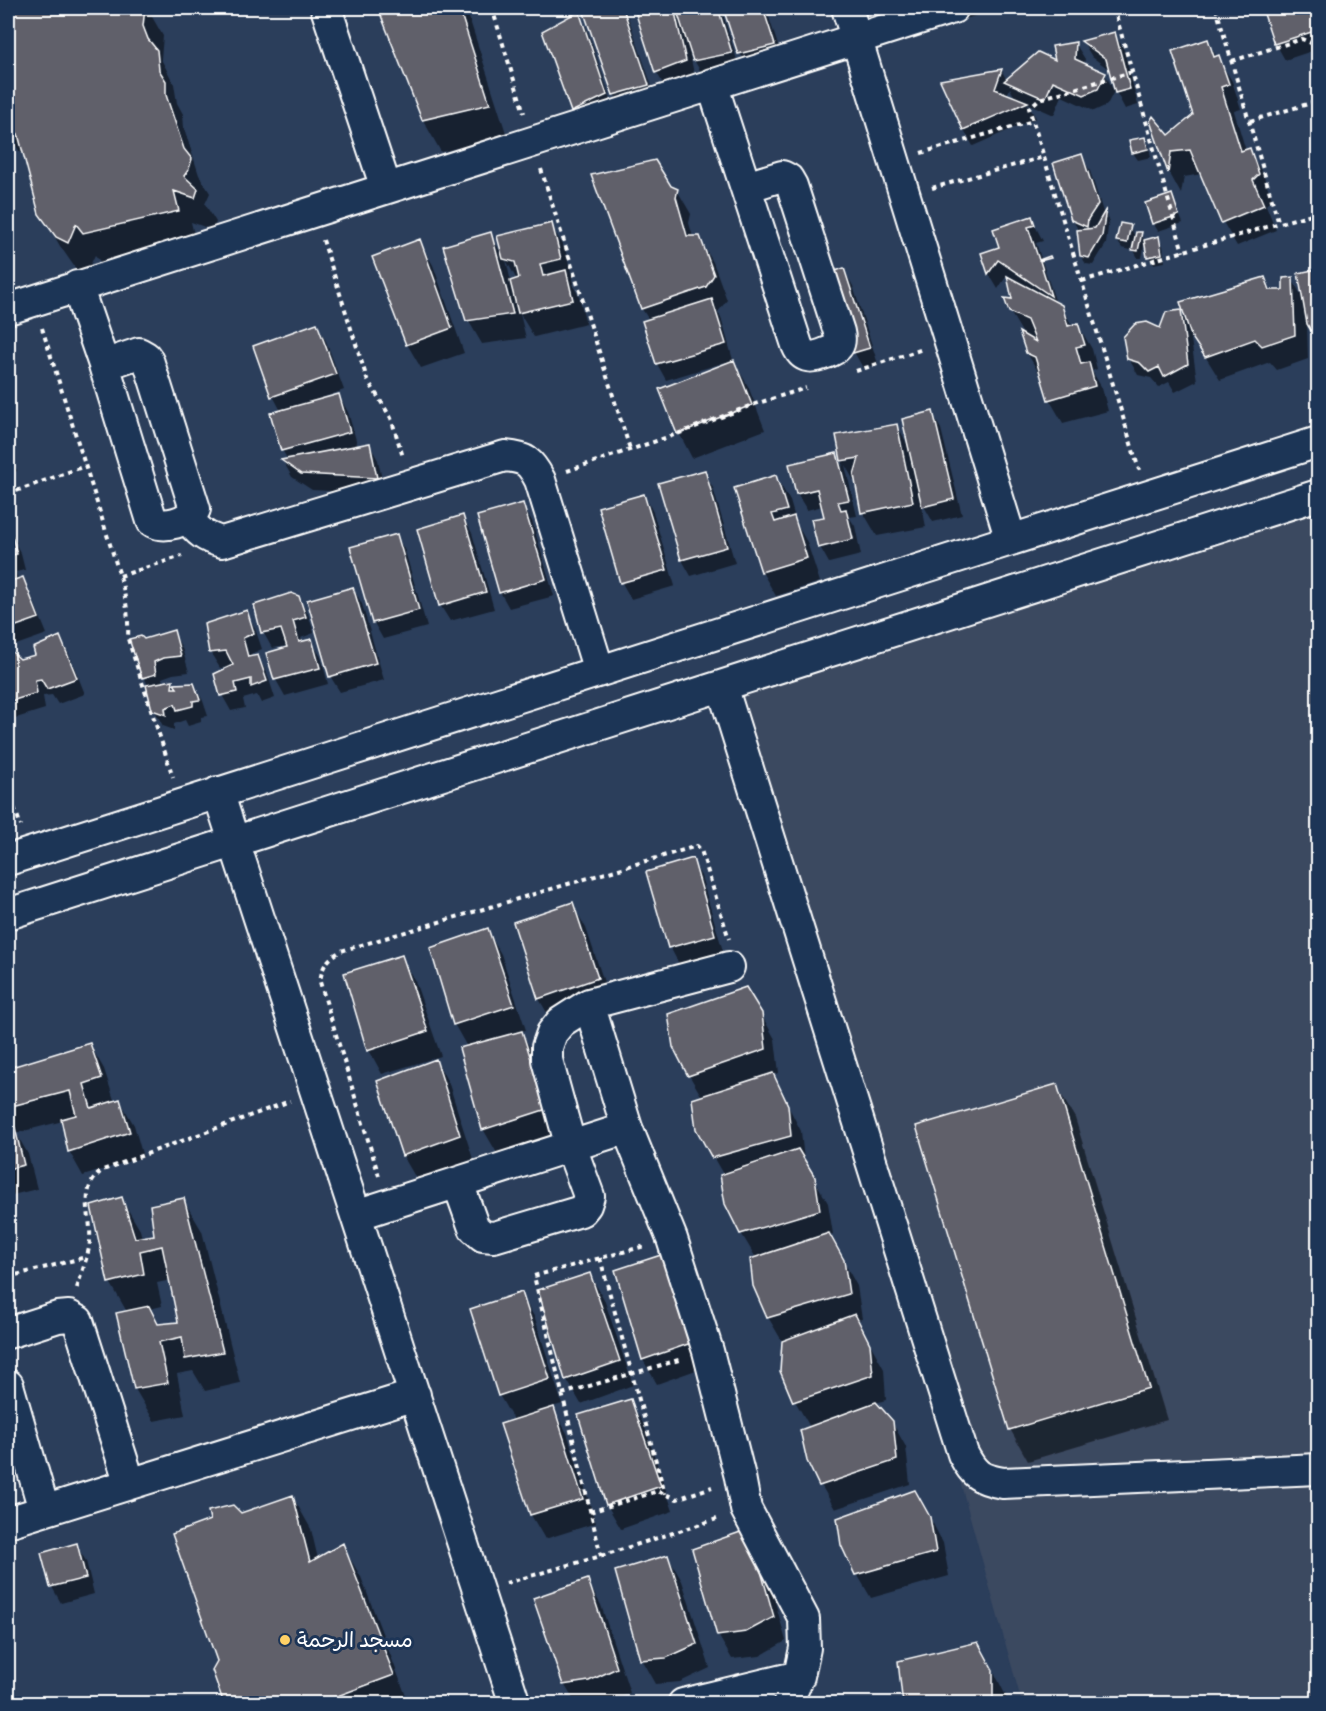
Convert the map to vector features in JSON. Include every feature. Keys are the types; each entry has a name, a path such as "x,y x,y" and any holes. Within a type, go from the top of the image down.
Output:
{"street":[{"path":"326,8 386,188"},
{"path":"847,8 1011,540"},
{"path":"20,304 953,8"},
{"path":"712,84 800,352 812,358 835,350 841,338 792,186 788,179 782,176 746,187"},
{"path":"77,286 104,364 152,520 162,525 193,516 195,509 146,357 139,353 104,364"},
{"path":"19,856 1318,442"},
{"path":"188,518 196,530 208,539 222,542 505,456 520,458 533,466 540,480 599,671"},
{"path":"8,914 1318,495"},
{"path":"722,686 963,1454 971,1470 985,1480 1003,1483 1318,1469"},
{"path":"218,792 515,1704"},
{"path":"458,1183 474,1228 483,1236 494,1237 580,1211 586,1205 589,1196 571,1147 547,1060 547,1047 552,1033 561,1022 589,1004 729,967"},
{"path":"589,1004 627,1128 672,1239 708,1351 746,1509 804,1618 805,1648 794,1690 683,1704"},
{"path":"356,1215 627,1128"},
{"path":"8,1333 58,1317 69,1316 78,1321 130,1484"},
{"path":"8,1385 44,1510"},
{"path":"8,1522 415,1395"}],"path":[{"path":"492,8 532,142 630,449"},
{"path":"1113,8 1183,252"},
{"path":"1216,8 1279,224"},
{"path":"1232,61 1302,39 1318,46"},
{"path":"1132,72 1039,99 1029,108 1147,496"},
{"path":"1250,121 1318,101"},
{"path":"894,160 1033,121"},
{"path":"905,196 1044,157"},
{"path":"314,211 367,379 391,418 412,484"},
{"path":"1082,281 1318,212"},
{"path":"20,304 85,466 127,601 128,639 181,804"},
{"path":"851,373 949,341"},
{"path":"540,480 807,387"},
{"path":"8,494 85,466"},
{"path":"120,576 222,542"},
{"path":"8,791 19,856"},
{"path":"388,1205 320,982 322,969 330,957 341,951 697,846 701,850 734,954 733,962 729,967"},
{"path":"69,1316 91,1235 87,1196 94,1176 103,1170 316,1092"},
{"path":"601,1556 534,1276 672,1239"},
{"path":"8,1277 86,1257"},
{"path":"600,1258 665,1494"},
{"path":"562,1394 708,1351"},
{"path":"590,1512 658,1491 671,1498 684,1498 740,1477"},
{"path":"479,1591 601,1556 746,1509"}],"shaded area":[{"path":"1318,478 1318,1703 1022,1703 732,665"}],"building":[{"path":"8,8 145,8 143,26 148,39 157,50 159,70 166,81 166,95 184,149 192,159 184,176 198,189 195,198 174,191 179,211 83,233 76,224 68,243 56,237 39,214 18,134 8,126"},
{"path":"378,8 459,8 490,104 422,120"},
{"path":"623,8 649,85 613,95 583,10"},
{"path":"634,8 674,8 686,61 655,73"},
{"path":"676,8 718,8 732,53 693,61"},
{"path":"723,8 763,8 775,45 738,54"},
{"path":"1262,8 1318,8 1318,30 1274,44"},
{"path":"579,11 607,95 571,112 542,31"},
{"path":"1115,32 1130,89 1115,93 1106,59 1081,41"},
{"path":"1208,39 1214,57 1219,55 1229,84 1221,87 1241,151 1250,148 1259,174 1253,180 1264,205 1221,223 1190,150 1171,152 1168,173 1150,121 1153,116 1169,135 1193,115 1172,51"},
{"path":"1076,42 1075,59 1106,73 1098,89 1084,95 1053,81 1045,99 1004,81 1038,52 1055,60 1052,46"},
{"path":"1002,69 995,89 1028,102 963,130 940,80"},
{"path":"1145,137 1148,149 1132,153 1129,140"},
{"path":"1082,154 1098,204 1088,219 1087,227 1071,220 1053,163"},
{"path":"655,160 671,186 678,189 676,197 687,236 700,236 714,275 706,287 641,309 591,175"},
{"path":"1172,194 1179,215 1152,224 1145,203"},
{"path":"1106,209 1102,236 1089,258 1080,256 1077,230 1095,228"},
{"path":"1032,216 1035,225 1028,227 1039,260 1050,256 1051,258 1040,261 1051,296 998,260 988,274 981,253 999,247 993,229"},
{"path":"552,223 561,259 540,264 543,276 566,270 573,300 518,313 510,281 519,278 515,262 503,259 497,236"},
{"path":"1120,223 1131,225 1127,243 1116,241"},
{"path":"491,232 513,314 466,321 443,246"},
{"path":"1136,232 1142,232 1138,251 1132,250"},
{"path":"1159,236 1162,254 1147,257 1144,240"},
{"path":"420,239 452,328 406,345 372,257"},
{"path":"844,268 870,348 853,353 827,274"},
{"path":"1318,269 1318,339 1316,339 1307,324 1298,273"},
{"path":"1007,276 1062,305 1068,326 1078,323 1085,345 1076,347 1081,364 1089,362 1095,386 1048,400 1035,357 1026,353 1019,332 1036,342 1027,320 1009,312 1004,298 1012,299"},
{"path":"1265,277 1270,290 1283,290 1283,278 1293,277 1295,335 1262,346 1255,339 1205,357 1191,336 1180,302"},
{"path":"712,299 726,344 656,364 642,321"},
{"path":"1181,310 1188,364 1164,377 1159,367 1149,372 1140,363 1127,359 1123,337 1135,324 1147,322 1160,328 1166,312"},
{"path":"317,323 336,374 271,397 253,346"},
{"path":"734,360 752,405 677,434 659,389"},
{"path":"339,394 350,432 281,451 270,413"},
{"path":"933,411 954,499 922,507 902,419"},
{"path":"897,424 913,502 861,513 854,475 859,458 841,461 836,435"},
{"path":"370,443 377,478 301,474 281,460"},
{"path":"837,453 849,500 838,502 841,510 846,509 853,539 818,548 811,519 824,517 817,489 796,494 789,464"},
{"path":"705,470 727,547 681,560 658,483"},
{"path":"776,475 787,510 772,514 775,522 794,516 807,558 761,572 734,488"},
{"path":"644,494 667,570 620,583 598,507"},
{"path":"523,503 546,579 499,593 477,516"},
{"path":"463,515 486,592 439,606 417,529"},
{"path":"397,534 419,610 372,623 350,547"},
{"path":"12,536 17,554 8,556 8,539"},
{"path":"8,556 12,572 8,573"},
{"path":"23,577 39,618 8,629 8,582"},
{"path":"353,587 376,663 329,677 307,600"},
{"path":"291,593 299,596 306,617 293,621 299,642 312,639 320,668 274,680 266,653 287,647 281,629 261,633 254,605"},
{"path":"247,610 254,633 243,638 248,657 258,655 267,681 251,687 251,679 235,683 237,692 220,696 214,674 233,665 226,651 209,653 204,624"},
{"path":"174,630 181,656 163,658 154,662 156,674 142,678 129,639 141,636 144,639"},
{"path":"60,636 77,678 47,689 41,679 35,680 37,693 8,702 8,653 12,652 20,659 35,655 33,648"},
{"path":"173,680 172,688 177,688 174,684 194,683 200,700 193,701 193,706 177,710 175,704 165,708 166,715 152,710 146,685"},
{"path":"693,858 715,935 668,948 646,872"},
{"path":"573,902 598,978 538,999 513,922"},
{"path":"488,928 514,1005 453,1025 430,948"},
{"path":"402,955 428,1031 367,1051 344,973"},
{"path":"746,987 762,1013 766,1049 688,1076 673,1047 668,1014"},
{"path":"522,1031 547,1109 482,1130 459,1048"},
{"path":"90,1043 102,1078 84,1084 91,1108 120,1099 130,1132 68,1152 61,1119 76,1115 70,1091 8,1107 8,1068"},
{"path":"436,1059 460,1135 402,1156 377,1081"},
{"path":"773,1073 788,1105 791,1136 712,1158 696,1129 692,1099"},
{"path":"1057,1084 1149,1388 1009,1430 916,1126"},
{"path":"15,1128 24,1165 8,1169 8,1130"},
{"path":"798,1149 815,1177 820,1210 740,1234 725,1204 720,1175"},
{"path":"122,1197 135,1238 154,1235 150,1205 184,1198 223,1352 185,1359 182,1337 159,1342 168,1383 134,1389 116,1313 149,1306 158,1324 178,1322 162,1246 140,1251 144,1274 108,1283 91,1206"},
{"path":"829,1233 844,1260 849,1294 767,1318 753,1286 750,1259"},
{"path":"667,1253 697,1341 642,1360 615,1270"},
{"path":"590,1273 620,1361 565,1380 538,1290"},
{"path":"522,1292 550,1379 498,1396 470,1309"},
{"path":"855,1314 870,1344 873,1375 793,1402 780,1371 782,1341"},
{"path":"631,1399 661,1486 606,1505 578,1415"},
{"path":"876,1402 893,1421 897,1460 819,1486 807,1461 800,1430"},
{"path":"554,1407 583,1499 530,1515 500,1424"},
{"path":"915,1490 930,1517 936,1552 855,1575 841,1545 837,1518"},
{"path":"293,1495 310,1562 343,1543 394,1675 316,1704 224,1704 212,1670 217,1661 172,1534 210,1520 208,1511 233,1505 241,1513"},
{"path":"749,1529 774,1617 746,1632 717,1636 692,1549"},
{"path":"77,1543 86,1578 50,1587 41,1553"},
{"path":"668,1555 697,1644 666,1658 640,1660 615,1571"},
{"path":"588,1579 617,1668 589,1681 563,1685 533,1598"},
{"path":"978,1642 993,1670 993,1704 904,1704 898,1661"}],"place":[{"name":"مسجد الرحمة","path":"285,1640"}]}
